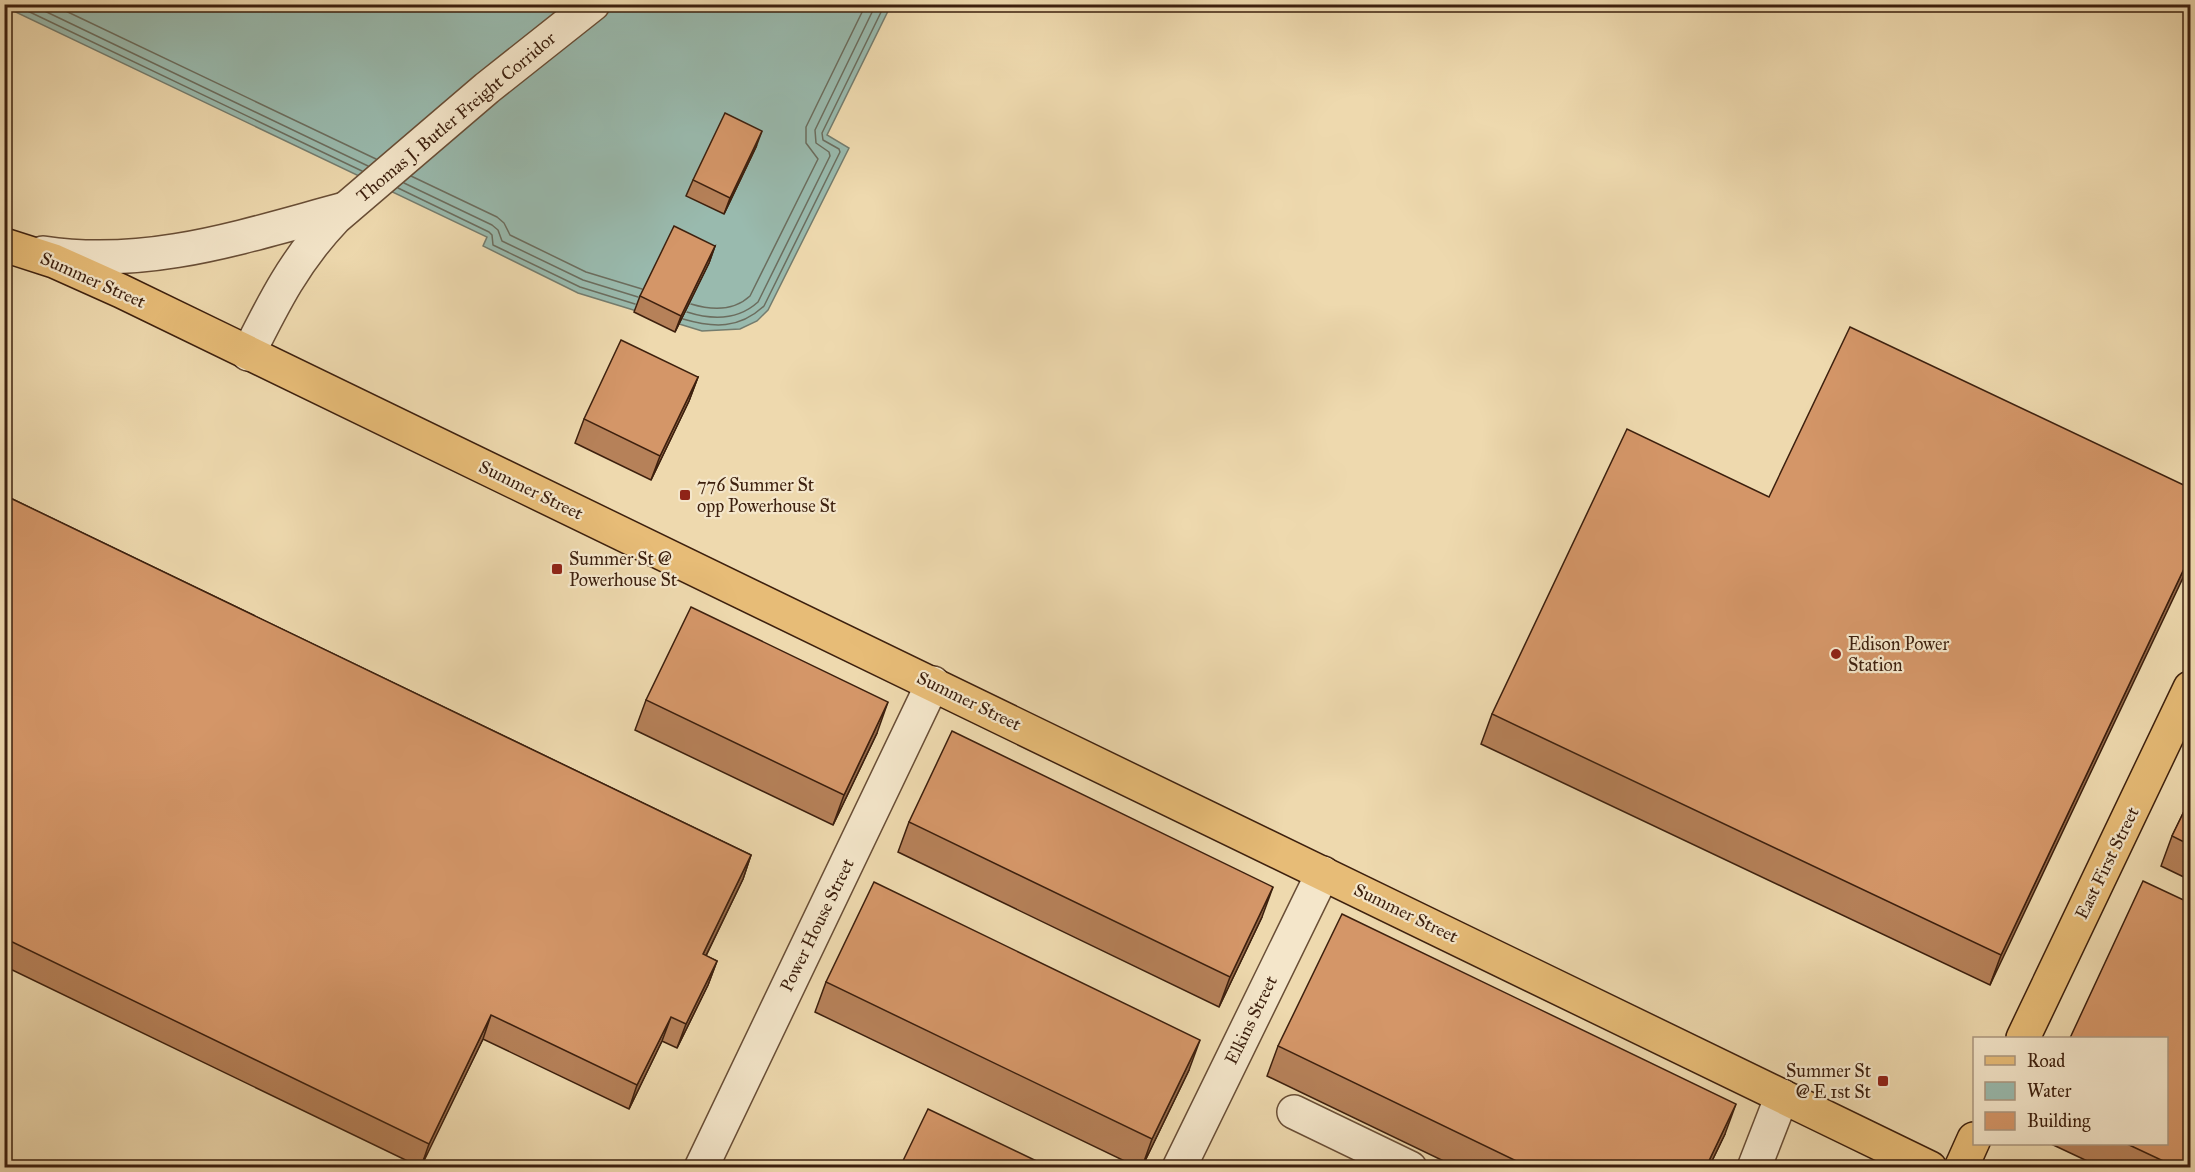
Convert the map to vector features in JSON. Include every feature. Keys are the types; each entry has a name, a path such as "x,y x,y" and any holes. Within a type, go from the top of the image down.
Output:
{"main road":[{"name":"Summer Street","path":"11,247 95,279 1930,1167"},
{"name":"East First Street","path":"2023,1037 2190,688"},
{"path":"1961,1167 1973,1141"}],"street":[{"name":"Thomas J. Butler Freight Corridor","path":"248,354 291,272 315,241 346,208 487,88 593,4"},
{"name":"Thomas J. Butler Freight Corridor","path":"11,247 60,256 101,259 158,255 225,241 346,208"},
{"name":"Power House Street","path":"701,1167 933,683"},
{"name":"Elkins Street","path":"1179,1167 1323,873"},
{"path":"1754,1167 1782,1096"},
{"path":"1294,1112 1410,1167"}],"water":[{"path":"4,5 891,5 827,135 849,148 768,310 757,321 740,329 702,331 578,293 483,246 487,237"}],"building":[{"path":"725,113 762,131 730,198 693,180"},
{"path":"674,226 715,246 681,316 640,296"},
{"name":"Edison Power Station","path":"1850,327 2190,488 2190,556 2001,955 1492,714 1627,429 1769,497"},
{"path":"621,340 698,377 660,456 584,419"},
{"path":"4,495 751,855 703,954 717,961 686,1024 671,1017 637,1085 491,1015 429,1144 4,938"},
{"path":"691,607 888,702 844,795 646,700"},
{"path":"952,731 1273,887 1230,977 909,822"},
{"path":"2190,799 2190,845 2172,836"},
{"path":"2143,881 2190,903 2190,1167 2176,1167 2129,1145 2168,1145 2168,1037 2070,1037"},
{"path":"874,882 1200,1040 1152,1139 826,982"},
{"path":"1342,914 1736,1104 1706,1167 1529,1167 1278,1046"},
{"path":"928,1109 1049,1167 900,1167"}],"place":[{"name":"776 Summer St opp Powerhouse St","path":"685,495"},
{"name":"Summer St @ Powerhouse St","path":"557,569"},
{"name":"Edison Power Station","path":"1836,654"},
{"name":"Summer St @ E 1st St","path":"1883,1081"}]}
